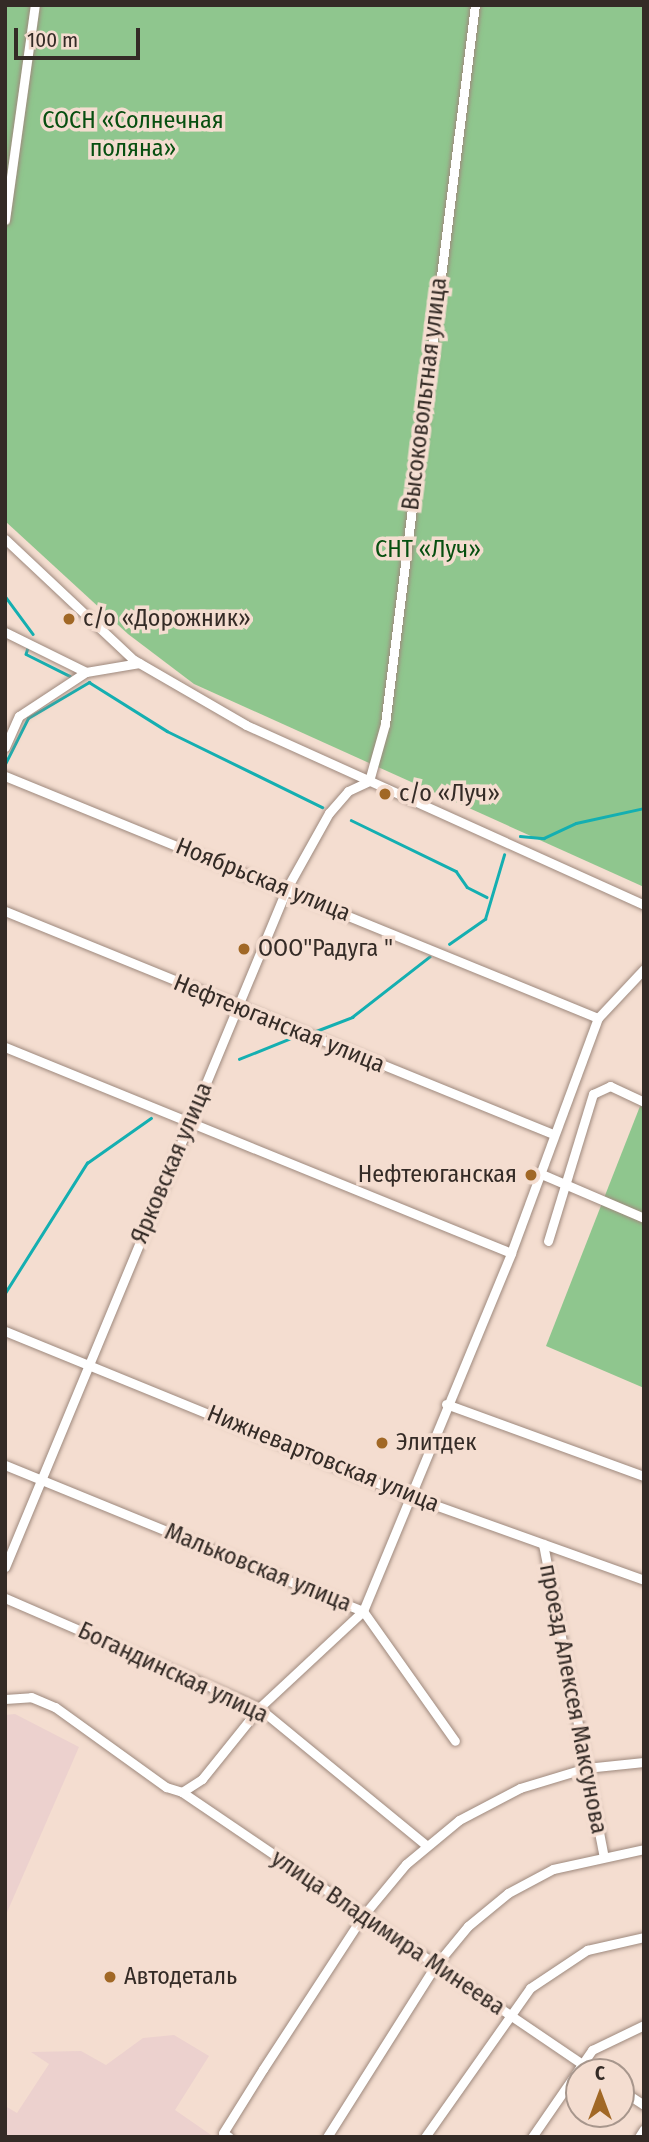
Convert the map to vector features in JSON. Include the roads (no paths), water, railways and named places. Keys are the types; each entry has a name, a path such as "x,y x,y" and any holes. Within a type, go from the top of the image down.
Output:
{"street":[{"path":"5,220 36,5"},
{"name":"Высоковольтная улица","path":"369,781 385,724 475,5"},
{"path":"5,539 139,663 246,726 644,905"},
{"path":"5,632 86,672"},
{"path":"5,747 19,716 86,672 139,663"},
{"name":"Ноябрьская улица","path":"5,776 287,888 598,1018"},
{"name":"Ярковская улица","path":"5,1567 287,888 329,813 348,791 369,781"},
{"name":"Нефтеюганская улица","path":"5,911 553,1135"},
{"path":"182,1792 202,1779 259,1707 363,1611 407,1495 510,1253 598,1018 644,969"},
{"path":"5,1047 510,1253"},
{"path":"548,1241 593,1094 610,1086 644,1102"},
{"path":"539,1173 566,1180 644,1218"},
{"name":"Нижневартовская улица","path":"5,1331 89,1363 407,1495 644,1580"},
{"path":"446,1404 644,1476"},
{"name":"Мальковская улица","path":"5,1465 363,1611 455,1741"},
{"name":"проезд Алексея Максунова","path":"543,1544 603,1854"},
{"name":"Богандинская улица","path":"5,1598 259,1707 311,1744 426,1846"},
{"name":"улица Владимира Минеева","path":"5,1699 31,1697 55,1707 166,1787 182,1792 362,1917 573,2058"},
{"path":"229,2137 223,2133 362,1917 426,1846 496,1799 586,1768 644,1762"},
{"path":"327,2137 435,1966 468,1926 508,1893 553,1869 603,1854 644,1849"},
{"path":"425,2137 508,2015 536,1982 572,1957 644,1937"},
{"path":"586,2058 606,2039 644,2025"},
{"path":"532,2137 565,2087"},
{"path":"639,2137 644,2129"}],"waterway":[{"path":"5,596 33,634"},
{"path":"28,648 26,654 70,676"},
{"path":"5,764 28,718 89,682 167,731 322,807"},
{"path":"520,836 544,838 576,823 644,808"},
{"path":"351,820 456,871 467,887 487,897"},
{"path":"449,944 485,919 504,855"},
{"path":"316,1031 352,1017 429,957"},
{"path":"239,1059 291,1038"},
{"path":"5,1293 87,1163 151,1118"}],"place":[{"name":"с/о «Дорожник»","path":"69,619"},
{"name":"с/о «Луч»","path":"385,794"},
{"name":"ООО\"Радуга \"","path":"244,949"},
{"name":"Нефтеюганская","path":"531,1175"},
{"name":"Элитдек","path":"382,1443"},
{"name":"Автодеталь","path":"110,1977"}],"park label":[{"name":"СОСН «Солнечная поляна»","path":"133,135"},
{"name":"СНТ «Луч»","path":"428,550"}]}
